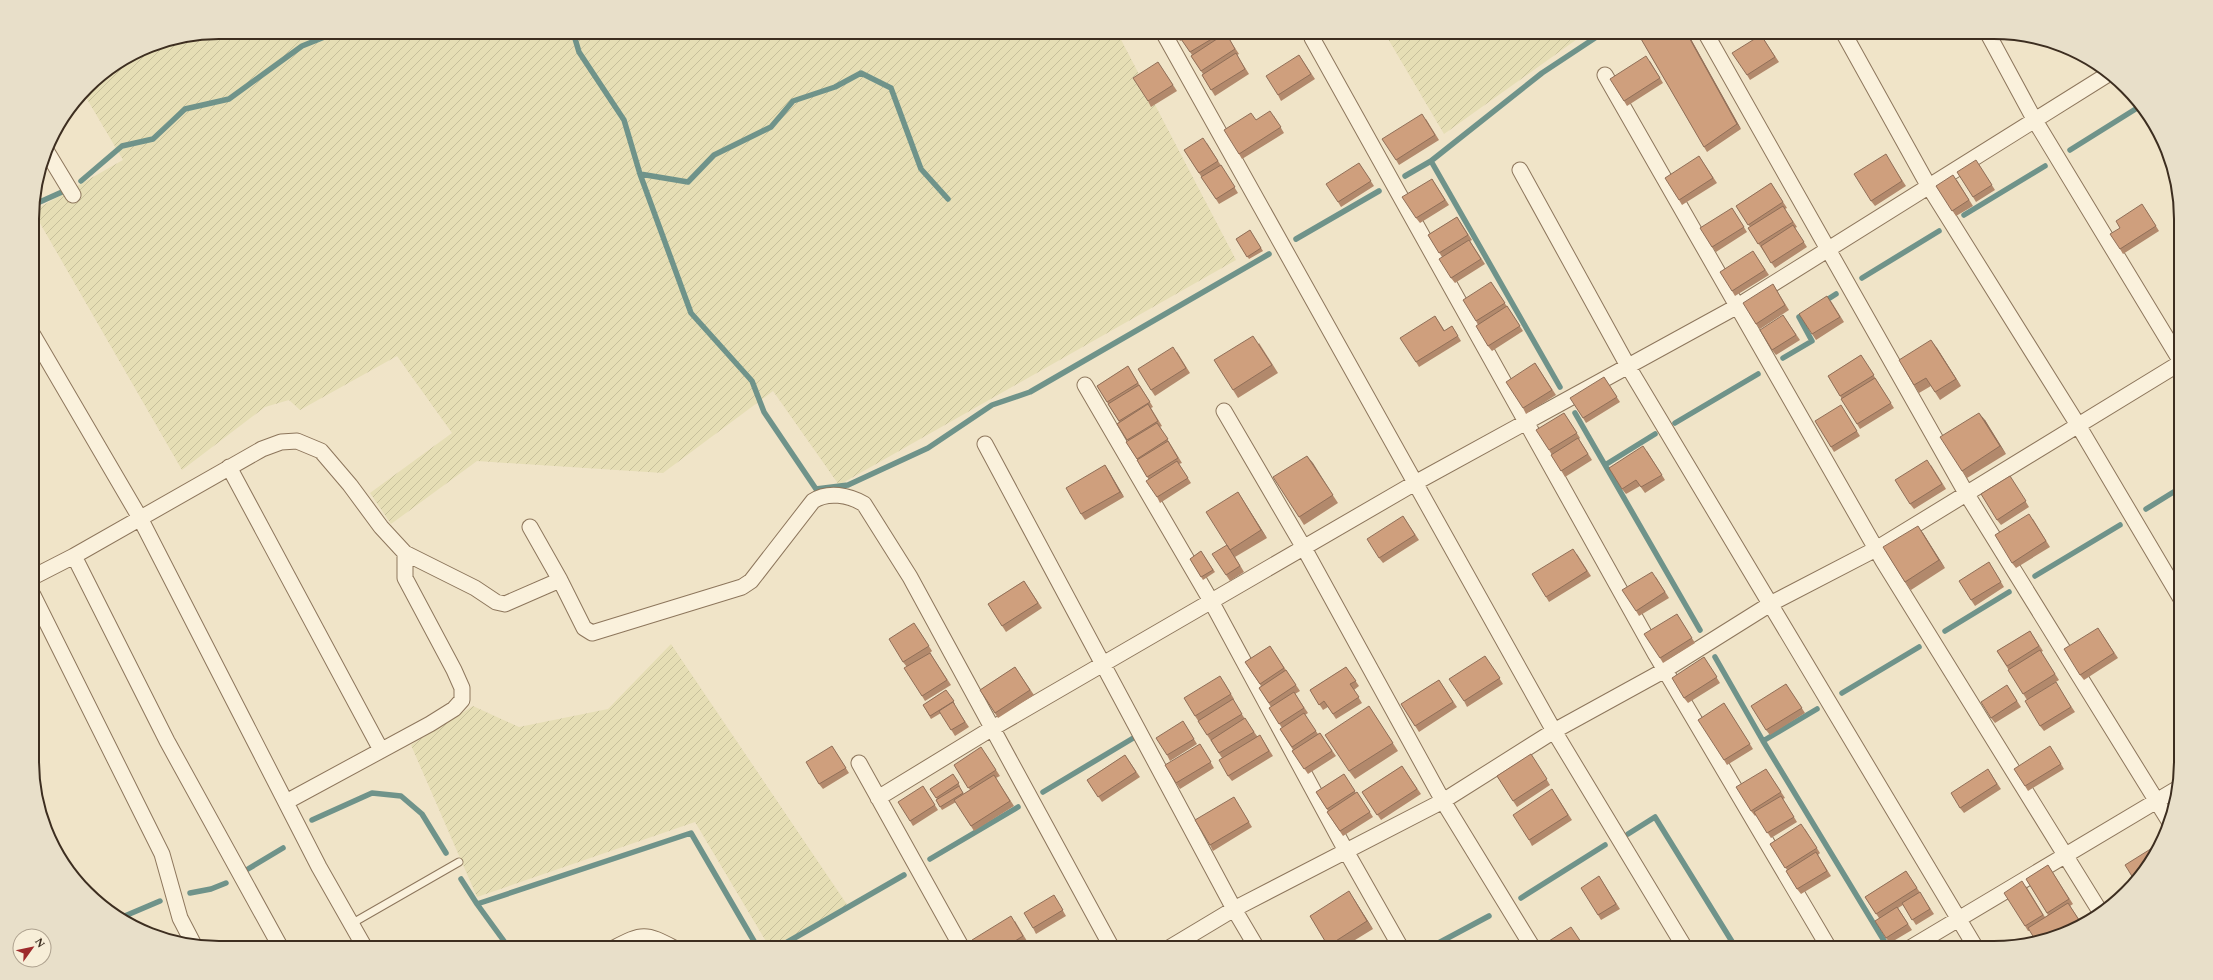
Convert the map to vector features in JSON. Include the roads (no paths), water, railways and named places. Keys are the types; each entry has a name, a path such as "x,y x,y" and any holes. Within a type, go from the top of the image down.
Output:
{"street":[{"path":"1167,39 1554,731 1681,941"},
{"path":"1313,39 1525,422 1665,670 1825,941"},
{"path":"1709,39 1966,493 2165,815"},
{"path":"1847,39 1928,185 2078,425 2174,589"},
{"path":"1991,39 2034,119 2174,352"},
{"path":"1605,75 1736,307 1876,549 2098,908"},
{"path":"878,798 991,729 1415,483 1525,422 1629,368 1736,307 1928,185 2104,77"},
{"path":"50,157 73,195"},
{"path":"1520,170 1629,368 1772,603 1972,941"},
{"path":"39,345 140,518 286,802 361,941"},
{"path":"1181,941 1234,909 1443,801 1554,731 1665,670 1772,603 1876,549 2174,366"},
{"path":"1085,385 1211,601 1346,851 1397,941"},
{"path":"1224,411 1304,548 1443,801 1529,941"},
{"path":"39,574 74,556 262,449 281,442 297,441 321,451 350,485 381,527 405,553 476,588 496,602 505,604 560,580"},
{"path":"985,444 1104,663 1234,909 1253,941"},
{"path":"229,467 381,750"},
{"path":"530,527 560,580 584,628 592,633 742,587 751,581 813,501 820,496 853,497 864,504 910,577 991,729 1108,941"},
{"path":"286,802 430,724 454,708 462,700 462,688 454,670 406,578 405,553"},
{"path":"74,556 166,741 277,941"},
{"path":"39,607 162,854 180,918 192,939"},
{"path":"859,763 958,941"},
{"path":"1922,941 2171,792"},
{"path":"627,941 636,936 654,937 661,941"}],"lane":[{"path":"351,924 459,862"}],"waterway":[{"path":"81,181 122,146 153,139 185,109 229,99 302,46 320,39"},
{"path":"575,39 579,52 624,120 640,174 691,313 752,381 764,412 816,489 848,485 928,448 992,405 1030,392 1269,254"},
{"path":"1431,161 1542,73 1593,39"},
{"path":"640,174 688,182 714,155 771,127 793,101 835,87 861,73 891,88 921,169 948,199"},
{"path":"2070,150 2136,109"},
{"path":"1405,176 1431,161 1560,387"},
{"path":"1964,215 2045,166"},
{"path":"1296,239 1379,191"},
{"path":"40,202 62,192"},
{"path":"1862,278 1939,231"},
{"path":"1822,303 1836,294"},
{"path":"1783,358 1812,341 1799,317 1807,313"},
{"path":"1675,423 1758,374"},
{"path":"1575,413 1700,630"},
{"path":"1605,465 1655,434"},
{"path":"2146,509 2174,492"},
{"path":"2035,576 2120,525"},
{"path":"1945,631 2009,592"},
{"path":"1842,693 1919,647"},
{"path":"1715,657 1763,741"},
{"path":"1817,709 1763,741 1884,941"},
{"path":"1043,792 1135,737"},
{"path":"312,820 372,793 401,796 422,814 446,853"},
{"path":"930,859 1018,807"},
{"path":"1628,834 1655,817 1732,941"},
{"path":"461,879 477,904 691,833 754,941"},
{"path":"1521,898 1605,845"},
{"path":"248,869 283,848"},
{"path":"789,941 904,875"},
{"path":"190,893 211,889 226,883"},
{"path":"126,915 160,901"},
{"path":"477,904 504,941"},
{"path":"1442,941 1489,916"}]}
